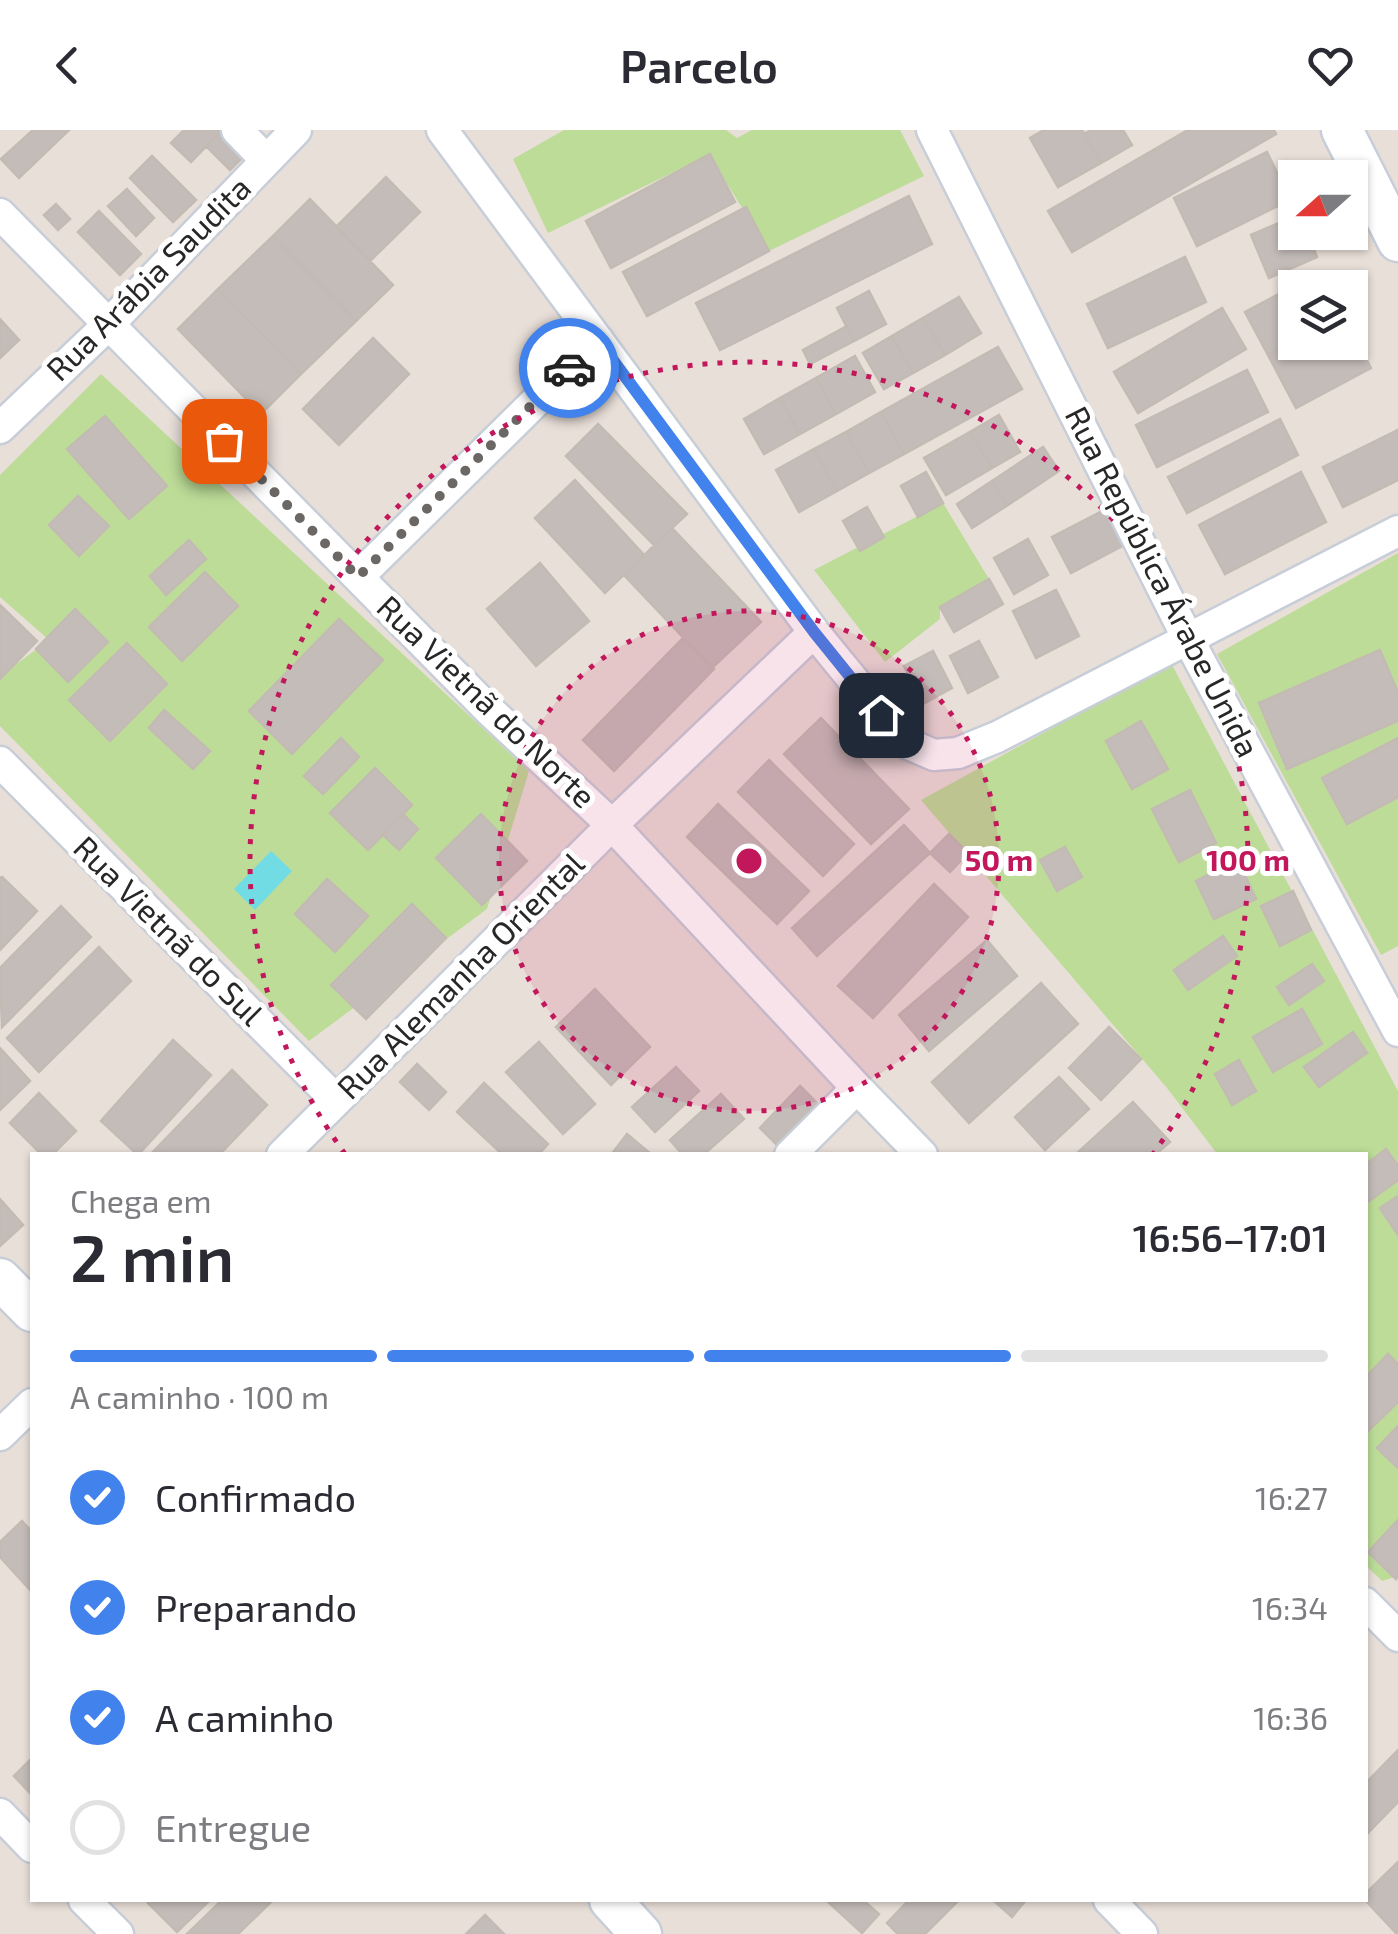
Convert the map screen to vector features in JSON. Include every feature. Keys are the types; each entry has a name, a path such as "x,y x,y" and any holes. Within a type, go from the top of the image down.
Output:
{"street":[{"path":"237,130 266,160"},
{"name":"Rua Arábia Saudita","path":"0,428 108,325 296,130"},
{"path":"442,130 814,632 904,742 934,755 958,752 996,737 1398,531"},
{"name":"Rua República Árabe Unida","path":"932,130 1188,638 1398,1032"},
{"path":"1342,130 1398,242"},
{"name":"Rua Vietnã do Norte","path":"0,214 489,710 612,824 919,1152"},
{"path":"358,577 598,340"},
{"name":"Rua Alemanha Oriental","path":"285,1152 612,824 814,632"},
{"name":"Rua Vietnã do Sul","path":"0,762 336,1100"},
{"path":"793,1152 857,1088"},
{"path":"0,1278 30,1310"},
{"path":"0,1436 30,1406"},
{"path":"1368,1607 1398,1636"},
{"path":"0,1814 30,1845"},
{"path":"86,1902 118,1934"},
{"path":"612,1902 642,1934"},
{"path":"1110,1902 1142,1934"}],"green space":[{"path":"564,130 726,130 737,138 752,130 900,130 924,176 769,251 709,155 548,233 513,159"},
{"path":"101,374 529,771 487,909 309,1041 0,726 0,676 49,640 0,597 0,475"},
{"path":"943,503 989,579 940,607 940,619 885,662 814,570"},
{"path":"1398,553 1398,946 1381,955 1217,654"},
{"path":"1171,663 1398,1091 1398,1576 1382,1581 1368,1568 1368,1152 1216,1152 1167,1088 921,800"}],"water":[{"path":"271,851 292,871 255,910 234,889"}],"building":[{"path":"33,130 69,130 19,178 1,159"},
{"path":"184,130 222,130 191,162 171,143"},
{"path":"222,130 246,154 230,170 206,146"},
{"path":"1044,130 1082,130 1101,163 1058,187 1030,138"},
{"path":"1091,130 1123,130 1132,145 1101,163 1084,134"},
{"path":"1188,130 1274,130 1276,134 1072,252 1048,211"},
{"path":"1267,152 1278,175 1278,206 1197,246 1174,198"},
{"path":"710,154 735,202 611,268 586,221"},
{"path":"152,156 196,200 173,222 130,178"},
{"path":"386,177 420,212 370,261 336,227"},
{"path":"127,189 154,218 136,236 108,206"},
{"path":"909,196 932,244 720,350 696,303"},
{"path":"310,199 393,285 356,321 273,236"},
{"path":"56,204 70,219 58,230 44,215"},
{"path":"746,207 769,251 647,316 623,272"},
{"path":"99,211 141,254 120,275 78,232"},
{"path":"1278,223 1278,250 1314,250 1317,257 1278,270 1278,274 1269,278 1251,235"},
{"path":"273,236 356,321 301,374 218,289"},
{"path":"1185,257 1206,302 1108,348 1087,304"},
{"path":"218,289 301,374 261,414 178,329"},
{"path":"869,291 886,324 854,341 837,308"},
{"path":"1278,294 1278,349 1268,355 1245,312"},
{"path":"959,297 981,333 945,355 923,318"},
{"path":"1222,308 1246,349 1138,413 1114,372"},
{"path":"923,318 945,355 913,373 892,336"},
{"path":"0,319 19,340 0,358"},
{"path":"847,326 854,341 810,364 803,350"},
{"path":"892,336 913,373 884,389 863,353"},
{"path":"373,338 409,374 339,445 303,409"},
{"path":"998,347 1022,389 904,454 881,412"},
{"path":"1278,349 1278,360 1367,360 1371,368 1296,408 1268,355"},
{"path":"855,356 875,392 836,414 816,378"},
{"path":"1247,370 1268,412 1157,467 1136,425"},
{"path":"816,378 836,414 800,434 780,398"},
{"path":"780,398 800,434 764,454 744,419"},
{"path":"881,412 904,454 869,473 846,432"},
{"path":"999,415 1020,452 992,468 970,432"},
{"path":"105,416 167,486 129,519 67,449"},
{"path":"1280,419 1298,455 1187,513 1168,477"},
{"path":"598,424 687,514 654,545 566,456"},
{"path":"1398,430 1398,480 1343,507 1323,467"},
{"path":"846,432 869,473 837,491 814,449"},
{"path":"970,432 992,468 946,495 924,458"},
{"path":"1043,447 1059,471 1008,505 992,481"},
{"path":"814,449 837,491 799,512 776,470"},
{"path":"926,472 943,503 918,517 901,486"},
{"path":"1301,472 1326,522 1225,574 1199,525"},
{"path":"575,480 644,555 605,593 535,518"},
{"path":"992,481 1008,505 972,528 957,504"},
{"path":"78,496 109,526 79,556 49,525"},
{"path":"867,507 884,537 860,551 843,521"},
{"path":"1110,507 1128,543 1071,573 1052,537"},
{"path":"672,528 761,622 712,668 624,575"},
{"path":"1028,539 1048,575 1014,594 994,558"},
{"path":"189,540 206,559 166,595 150,576"},
{"path":"540,563 589,621 536,666 487,609"},
{"path":"205,572 238,606 182,661 149,627"},
{"path":"989,579 1003,604 954,632 940,607"},
{"path":"1056,590 1079,636 1036,658 1013,611"},
{"path":"0,605 37,641 0,679"},
{"path":"75,609 108,642 68,682 36,649"},
{"path":"339,619 383,660 292,754 249,711"},
{"path":"683,638 714,669 614,771 583,740"},
{"path":"979,641 998,677 968,693 950,656"},
{"path":"127,643 167,684 110,741 69,700"},
{"path":"1380,650 1398,693 1398,721 1287,769 1259,703"},
{"path":"933,651 952,688 923,704 904,666"},
{"path":"164,710 210,751 193,769 149,728"},
{"path":"821,718 909,809 871,844 784,754"},
{"path":"1141,721 1168,769 1132,789 1106,741"},
{"path":"341,738 359,757 323,794 304,776"},
{"path":"1398,738 1398,797 1347,824 1322,778"},
{"path":"769,760 854,844 823,876 738,792"},
{"path":"375,768 412,805 368,850 330,813"},
{"path":"1190,790 1216,843 1179,862 1152,809"},
{"path":"718,804 809,891 777,924 687,837"},
{"path":"403,814 418,829 399,850 383,835"},
{"path":"481,814 527,861 482,905 436,858"},
{"path":"904,825 930,853 817,956 792,928"},
{"path":"949,834 968,853 950,872 930,853"},
{"path":"1065,847 1082,877 1057,891 1040,860"},
{"path":"1238,860 1256,899 1214,919 1196,881"},
{"path":"0,878 37,911 0,950"},
{"path":"327,879 368,916 335,952 295,914"},
{"path":"934,884 968,917 873,1018 838,986"},
{"path":"1293,891 1311,930 1280,946 1261,906"},
{"path":"412,904 446,938 366,1019 331,985"},
{"path":"61,906 91,937 2,1027 0,968"},
{"path":"1223,936 1237,956 1188,990 1174,970"},
{"path":"987,940 1017,976 929,1051 899,1015"},
{"path":"99,947 131,981 39,1072 7,1038"},
{"path":"1312,964 1324,981 1289,1005 1277,987"},
{"path":"1041,983 1078,1024 969,1123 932,1082"},
{"path":"595,989 650,1047 611,1085 556,1027"},
{"path":"1302,1009 1322,1044 1273,1072 1253,1037"},
{"path":"1109,1027 1141,1059 1101,1100 1069,1068"},
{"path":"1353,1032 1367,1053 1319,1087 1304,1067"},
{"path":"173,1040 211,1075 141,1152 135,1152 101,1121"},
{"path":"539,1042 595,1104 563,1134 506,1072"},
{"path":"0,1048 30,1081 0,1110"},
{"path":"1239,1060 1256,1091 1232,1105 1215,1074"},
{"path":"417,1064 446,1092 429,1110 400,1082"},
{"path":"676,1067 699,1091 655,1132 632,1107"},
{"path":"232,1070 267,1105 222,1152 153,1152"},
{"path":"1059,1077 1089,1109 1045,1150 1015,1117"},
{"path":"484,1083 548,1144 541,1152 500,1152 457,1112"},
{"path":"800,1086 817,1103 777,1145 760,1128"},
{"path":"39,1093 76,1131 55,1152 39,1152 10,1123"},
{"path":"721,1094 744,1119 706,1152 680,1152 670,1140"},
{"path":"1133,1102 1170,1142 1158,1152 1078,1152"},
{"path":"627,1134 648,1152 613,1152"},
{"path":"1386,1149 1398,1166 1398,1180 1368,1202 1368,1163"},
{"path":"1398,1196 1398,1235 1380,1208"},
{"path":"0,1199 23,1225 0,1246"},
{"path":"1388,1354 1398,1364 1398,1402 1368,1431 1368,1375"},
{"path":"1398,1426 1398,1468 1377,1448"},
{"path":"1398,1520 1398,1576 1396,1579 1368,1552"},
{"path":"22,1521 30,1530 30,1590 0,1557 0,1542"},
{"path":"1398,1750 1398,1802 1368,1833 1368,1781"},
{"path":"30,1760 30,1793 14,1776"},
{"path":"1398,1862 1398,1934 1367,1902 1368,1891"},
{"path":"149,1902 208,1902 177,1932"},
{"path":"220,1902 271,1902 238,1934 187,1934"},
{"path":"828,1902 865,1902 879,1914 862,1933"},
{"path":"907,1902 957,1902 925,1934 898,1934 887,1923"},
{"path":"995,1902 1024,1902 1012,1917"},
{"path":"485,1915 504,1934 466,1934"}],"way so far":[{"path":"224,441 358,577 569,368"}],"route":[{"path":"569,368 598,340 814,632 881,715"}]}
